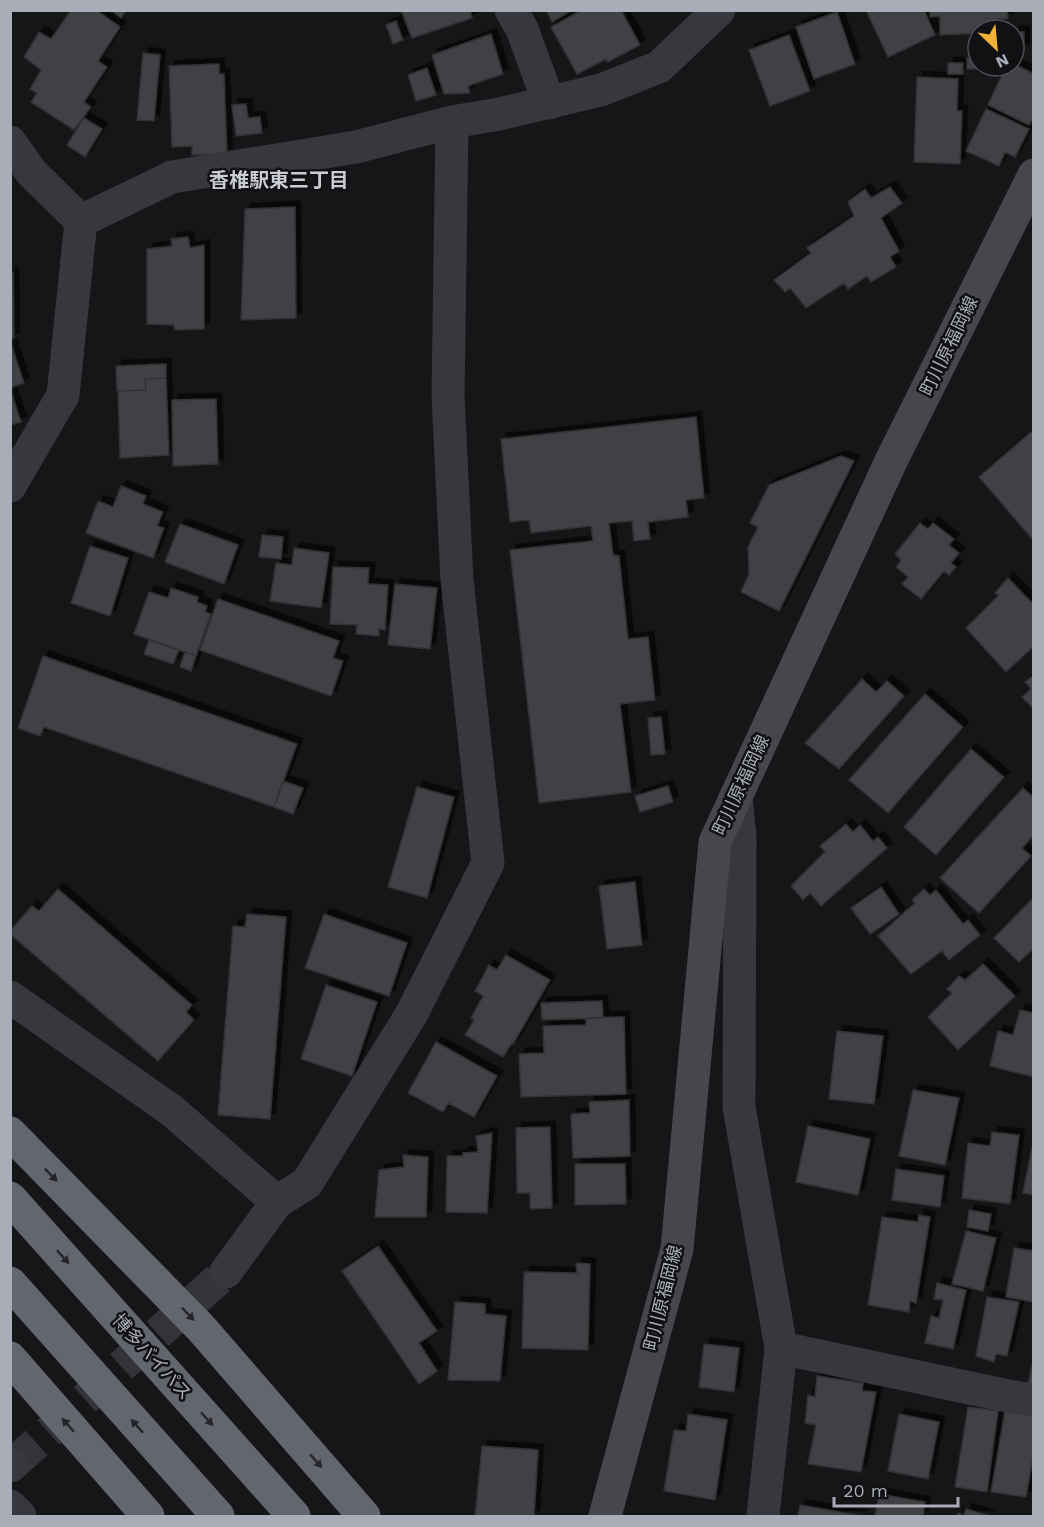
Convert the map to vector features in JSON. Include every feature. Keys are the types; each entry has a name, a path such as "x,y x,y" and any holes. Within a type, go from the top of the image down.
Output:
{"highway":[{"path":"10,1133 201,1328 364,1516"},
{"name":"博多バイパス","path":"10,1198 294,1516"},
{"path":"10,1283 218,1516"},
{"path":"10,1358 148,1516"}],"main road":[{"name":"町川原福岡線","path":"605,1516 678,1249 714,842 892,459 1034,175"}],"street":[{"path":"511,10 522,29 549,103"},
{"path":"81,221 172,177 356,147 452,122 601,90 659,67 719,10"},
{"path":"226,1272 277,1202 307,1182 411,1015 488,863 456,569 448,396 452,122"},
{"path":"10,142 31,172 81,221"},
{"path":"13,475 63,395 81,221"},
{"path":"736,796 740,838 739,1107 781,1348 763,1516"},
{"path":"10,997 171,1110 277,1202"},
{"path":"781,1348 1034,1400"},
{"path":"10,1506 20,1516"}],"building":[{"path":"71,10 96,10 120,27 98,61 107,67 84,102 91,107 74,130 31,102 37,93 30,89 41,70 24,57 39,32 51,39"},
{"path":"111,10 126,10 121,18"},
{"path":"401,10 470,10 472,18 412,38"},
{"path":"546,10 572,10 552,22"},
{"path":"582,10 621,10 640,45 608,62 606,59 577,74 551,27"},
{"path":"866,10 924,10 935,35 888,57"},
{"path":"930,10 1007,10 1008,18 966,18 966,34 940,35 940,16 930,17"},
{"path":"837,12 855,64 814,79 796,27"},
{"path":"396,21 403,40 393,44 386,25"},
{"path":"491,34 503,74 468,86 470,93 444,94 432,55"},
{"path":"789,35 810,91 770,106 749,50"},
{"path":"143,53 160,55 154,121 137,120"},
{"path":"948,63 963,63 963,74 948,74"},
{"path":"219,64 219,74 224,74 227,154 192,155 192,146 172,147 169,66"},
{"path":"427,68 436,95 416,101 408,75"},
{"path":"1026,70 1034,74 1034,116 1029,125 988,105 1000,78 1026,78"},
{"path":"917,77 958,79 957,111 962,111 960,164 914,162"},
{"path":"246,104 248,118 260,117 262,133 236,136 232,105"},
{"path":"986,109 1029,129 1015,157 1005,152 999,166 966,151"},
{"path":"84,118 102,129 85,157 67,145"},
{"path":"890,187 902,203 881,218 899,251 890,257 896,267 871,282 867,276 848,289 844,283 806,308 790,288 785,292 774,280 811,253 807,248 854,216 848,202 865,189 871,198"},
{"path":"295,207 296,318 241,320 245,209"},
{"path":"188,237 190,248 204,245 204,329 175,330 174,325 147,324 147,249 172,246 171,239"},
{"path":"10,273 13,273 14,338 10,338"},
{"path":"10,344 24,383 10,388"},
{"path":"166,364 166,378 145,379 146,390 117,391 116,366"},
{"path":"166,378 169,455 120,458 118,391 146,390 145,379"},
{"path":"10,389 21,422 10,425"},
{"path":"216,399 218,464 173,466 172,400"},
{"path":"696,417 704,498 686,500 688,517 648,522 650,539 634,541 632,521 609,523 613,555 619,556 628,639 648,637 655,700 620,704 631,792 539,803 510,550 593,541 591,526 531,533 529,520 510,522 501,439"},
{"path":"1031,432 1034,435 1034,541 979,477"},
{"path":"841,456 854,461 779,611 741,592 749,574 748,547 758,527 750,523 769,485"},
{"path":"121,486 146,496 143,504 163,512 157,526 164,528 153,558 86,533 98,501 113,507"},
{"path":"920,523 928,529 933,523 954,539 949,545 959,553 951,563 956,567 949,575 944,571 921,599 902,584 908,577 896,567 901,560 895,554"},
{"path":"180,524 238,545 224,584 165,562"},
{"path":"262,535 283,537 281,559 259,557"},
{"path":"90,546 128,558 110,616 71,603"},
{"path":"294,548 329,553 321,608 270,601 276,563 292,565"},
{"path":"333,567 369,568 368,584 388,585 385,630 379,629 379,636 356,634 357,625 330,624"},
{"path":"1008,578 1034,605 1034,646 1006,672 966,628 999,595 995,593"},
{"path":"395,584 437,588 430,649 388,645"},
{"path":"171,588 198,597 197,602 207,606 205,612 211,614 196,656 134,634 149,592 168,598"},
{"path":"218,599 339,641 333,658 343,661 331,696 200,650"},
{"path":"149,640 179,650 173,664 144,654"},
{"path":"185,652 196,656 191,671 180,667"},
{"path":"43,656 297,744 274,807 44,727 40,736 18,728"},
{"path":"1034,675 1034,709 1022,697 1031,689 1025,682"},
{"path":"862,679 876,692 887,681 904,696 839,769 805,743"},
{"path":"925,694 963,727 888,813 849,780"},
{"path":"661,717 665,754 651,755 648,718"},
{"path":"971,749 1004,777 936,855 904,827"},
{"path":"283,781 303,788 293,814 274,807"},
{"path":"668,786 673,802 640,812 635,796"},
{"path":"417,787 454,797 427,898 388,887"},
{"path":"1023,788 1034,798 1034,835 1022,848 1031,856 979,913 940,878"},
{"path":"846,824 853,832 860,825 873,841 878,837 887,848 821,906 810,893 803,900 791,886 825,852 820,846"},
{"path":"635,882 642,945 607,949 599,886"},
{"path":"881,887 899,914 870,934 851,908"},
{"path":"58,889 192,1005 186,1012 194,1020 158,1061 10,934 10,931 32,906 39,911"},
{"path":"924,889 930,895 936,890 963,924 968,920 980,935 949,960 942,951 911,974 878,936 915,903 912,900"},
{"path":"1034,897 1034,948 1019,962 994,938"},
{"path":"247,914 286,917 270,1119 218,1115 233,926 245,927"},
{"path":"324,914 407,943 389,996 305,968"},
{"path":"506,955 550,980 503,1057 465,1035 474,1020 471,1018 483,996 475,991 489,965 497,970"},
{"path":"983,964 1015,996 958,1050 928,1017 952,993 947,989 959,976 965,980"},
{"path":"326,985 377,1002 352,1076 301,1059"},
{"path":"602,1001 603,1018 542,1020 541,1003"},
{"path":"1020,1010 1034,1013 1034,1077 990,1066 998,1031 1013,1035"},
{"path":"624,1017 626,1094 521,1097 519,1054 544,1053 543,1026 586,1025 586,1018"},
{"path":"837,1031 883,1036 874,1104 829,1099"},
{"path":"436,1042 497,1076 474,1117 448,1103 443,1112 408,1093"},
{"path":"913,1090 959,1098 945,1165 899,1156"},
{"path":"629,1100 630,1156 573,1158 571,1114 590,1113 589,1102"},
{"path":"808,1126 870,1139 858,1195 796,1182"},
{"path":"550,1127 552,1208 530,1209 530,1193 517,1193 516,1128"},
{"path":"992,1132 1019,1135 1010,1204 962,1198 968,1143 990,1146"},
{"path":"492,1133 487,1213 446,1212 447,1156 463,1156 463,1153 478,1152 476,1136"},
{"path":"1032,1148 1034,1148 1034,1195 1023,1193"},
{"path":"403,1155 428,1157 426,1217 375,1217 379,1170 404,1167"},
{"path":"575,1164 625,1164 626,1204 575,1205"},
{"path":"896,1169 944,1176 940,1207 892,1200"},
{"path":"969,1210 991,1214 988,1231 967,1227"},
{"path":"919,1215 930,1217 916,1303 910,1301 909,1312 868,1305 882,1217 918,1222"},
{"path":"966,1231 996,1238 983,1291 952,1284"},
{"path":"378,1246 437,1331 419,1343 437,1371 419,1384 342,1271"},
{"path":"1014,1248 1034,1251 1034,1302 1006,1297"},
{"path":"576,1263 590,1264 588,1350 522,1348 524,1272 577,1273"},
{"path":"937,1283 966,1290 953,1349 925,1343 931,1316 939,1318 943,1300 934,1299"},
{"path":"987,1297 1019,1302 1007,1356 996,1354 994,1362 976,1356"},
{"path":"455,1302 485,1304 485,1314 506,1316 500,1381 448,1380"},
{"path":"704,1344 739,1348 734,1392 699,1387"},
{"path":"1034,1356 1034,1397 1026,1395"},
{"path":"817,1376 863,1383 862,1391 876,1392 861,1472 808,1464 816,1425 805,1423 808,1395 815,1397"},
{"path":"968,1407 998,1411 987,1492 955,1487"},
{"path":"1005,1411 1034,1416 1034,1451 1026,1497 991,1492"},
{"path":"688,1414 727,1420 715,1500 664,1491 674,1430 686,1431"},
{"path":"899,1414 939,1422 928,1479 888,1471"},
{"path":"482,1446 538,1450 534,1516 475,1516"},
{"path":"879,1494 925,1502 923,1516 875,1516"},
{"path":"800,1505 862,1516 798,1516"},
{"path":"966,1509 990,1516 964,1516"}],"tunnel":[{"path":"12,1465 226,1272"}],"district":[{"name":"香椎駅東三丁目","path":"279,180"}]}
